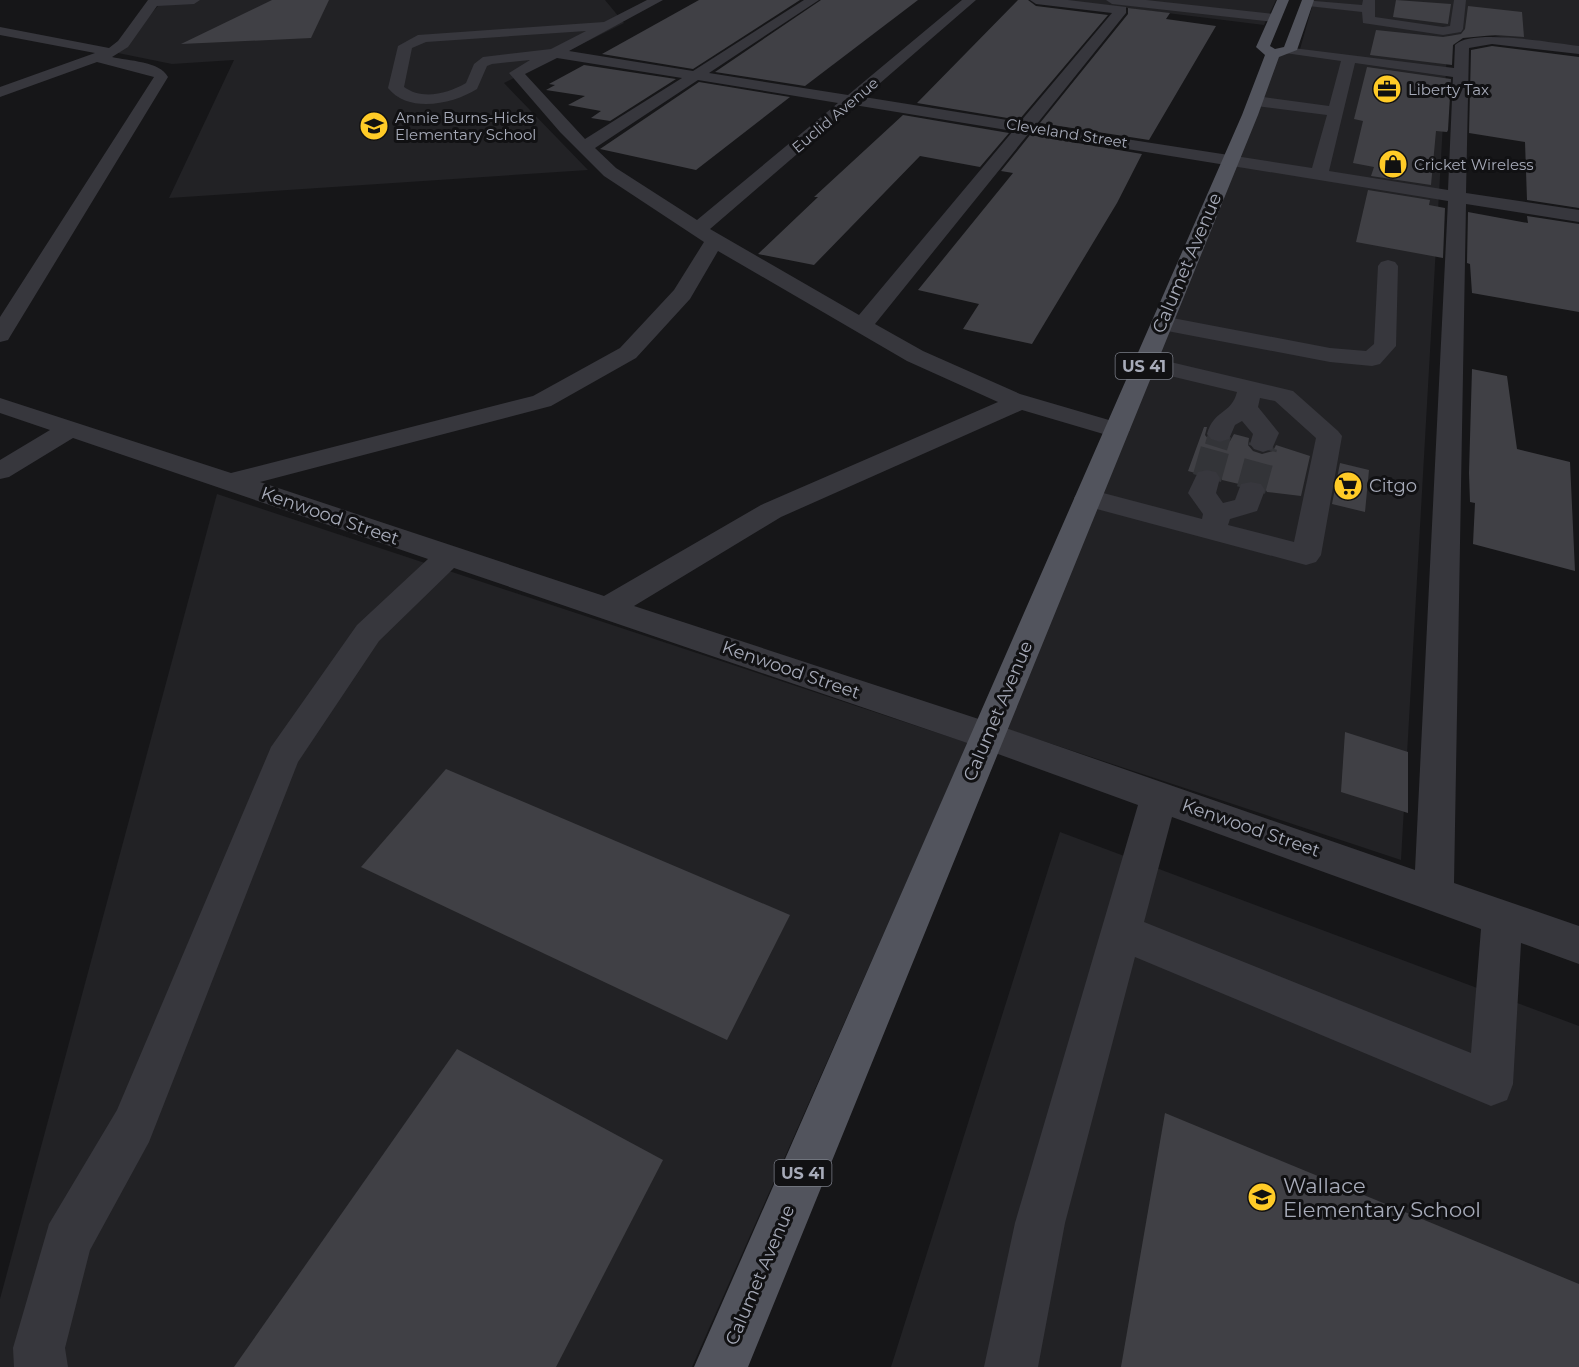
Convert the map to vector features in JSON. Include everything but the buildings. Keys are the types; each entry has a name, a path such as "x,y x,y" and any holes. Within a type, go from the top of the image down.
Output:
{"main road":[{"name":"Calumet Avenue","path":"721,1367 1256,101 1273,54 1263,47 1283,0"},
{"path":"1273,54 1290,50 1308,1"}],"street":[{"path":"0,92 105,55 123,44 154,1 194,0"},
{"path":"620,0 633,12"},
{"path":"657,0 516,73 610,172 707,235 861,327 915,356 1021,401 1117,430"},
{"path":"584,147 813,0"},
{"name":"Euclid Avenue","path":"229,482 542,401 628,353 682,294 707,235 854,100 970,0"},
{"path":"861,327 1121,10 1036,0"},
{"path":"1112,0 1274,18"},
{"path":"1219,12 1226,0"},
{"path":"1308,1 1369,5 1366,18 1376,23 1452,30 1456,29 1460,0"},
{"path":"555,53 488,60 481,64 472,86 452,96 420,98 404,94 396,88 405,46 423,38 608,26"},
{"path":"0,31 105,55 159,73 161,77 0,335"},
{"path":"1434,893 1459,196 1462,45 1492,40 1579,50"},
{"path":"1290,50 1462,74"},
{"name":"Cleveland Street","path":"555,53 1579,216"},
{"path":"1320,173 1350,59"},
{"path":"1256,101 1336,112"},
{"path":"1162,323 1330,355 1372,359 1385,346 1388,266"},
{"path":"1088,498 1215,522 1306,555 1329,436 1284,396 1247,398 1145,363"},
{"path":"1220,434 1223,422 1247,398"},
{"path":"1247,398 1266,433 1263,444"},
{"path":"606,608 771,511 1021,401"},
{"name":"Kenwood Street","path":"0,405 988,736 1579,945"},
{"path":"0,471 70,429"},
{"path":"1207,478 1202,493 1215,522"},
{"path":"1215,522 1247,505 1251,490"},
{"path":"41,1367 39,1348 67,1242 133,1126 283,757 368,633 449,556"},
{"path":"1011,1367 1040,1223 1159,796"},
{"path":"1121,932 1491,1084 1502,918"}],"shaded area":[{"name":"Annie Burns-Hicks Elementary School","path":"163,0 605,0 624,23 504,83 588,170 169,198 234,60 172,64 118,53"},
{"path":"1062,0 1276,0 1264,25"},
{"path":"1314,0 1579,0 1579,47 1477,34 1448,36 1401,860 1004,728 1277,55 1300,49"},
{"path":"217,494 968,743 692,1367 0,1367 0,1299"},
{"name":"Wallace Elementary School","path":"1060,832 1579,1026 1579,1367 891,1367"}],"tunnel":[{"path":"1216,447 1220,434"},
{"path":"1207,478 1216,446"},
{"path":"1251,490 1263,446"}],"place":[{"name":"Liberty Tax","path":"1387,89"},
{"name":"Annie Burns-Hicks Elementary School","path":"374,126"},
{"name":"Cricket Wireless","path":"1393,164"},
{"name":"Citgo","path":"1348,486"},
{"name":"Wallace Elementary School","path":"1262,1197"}]}
